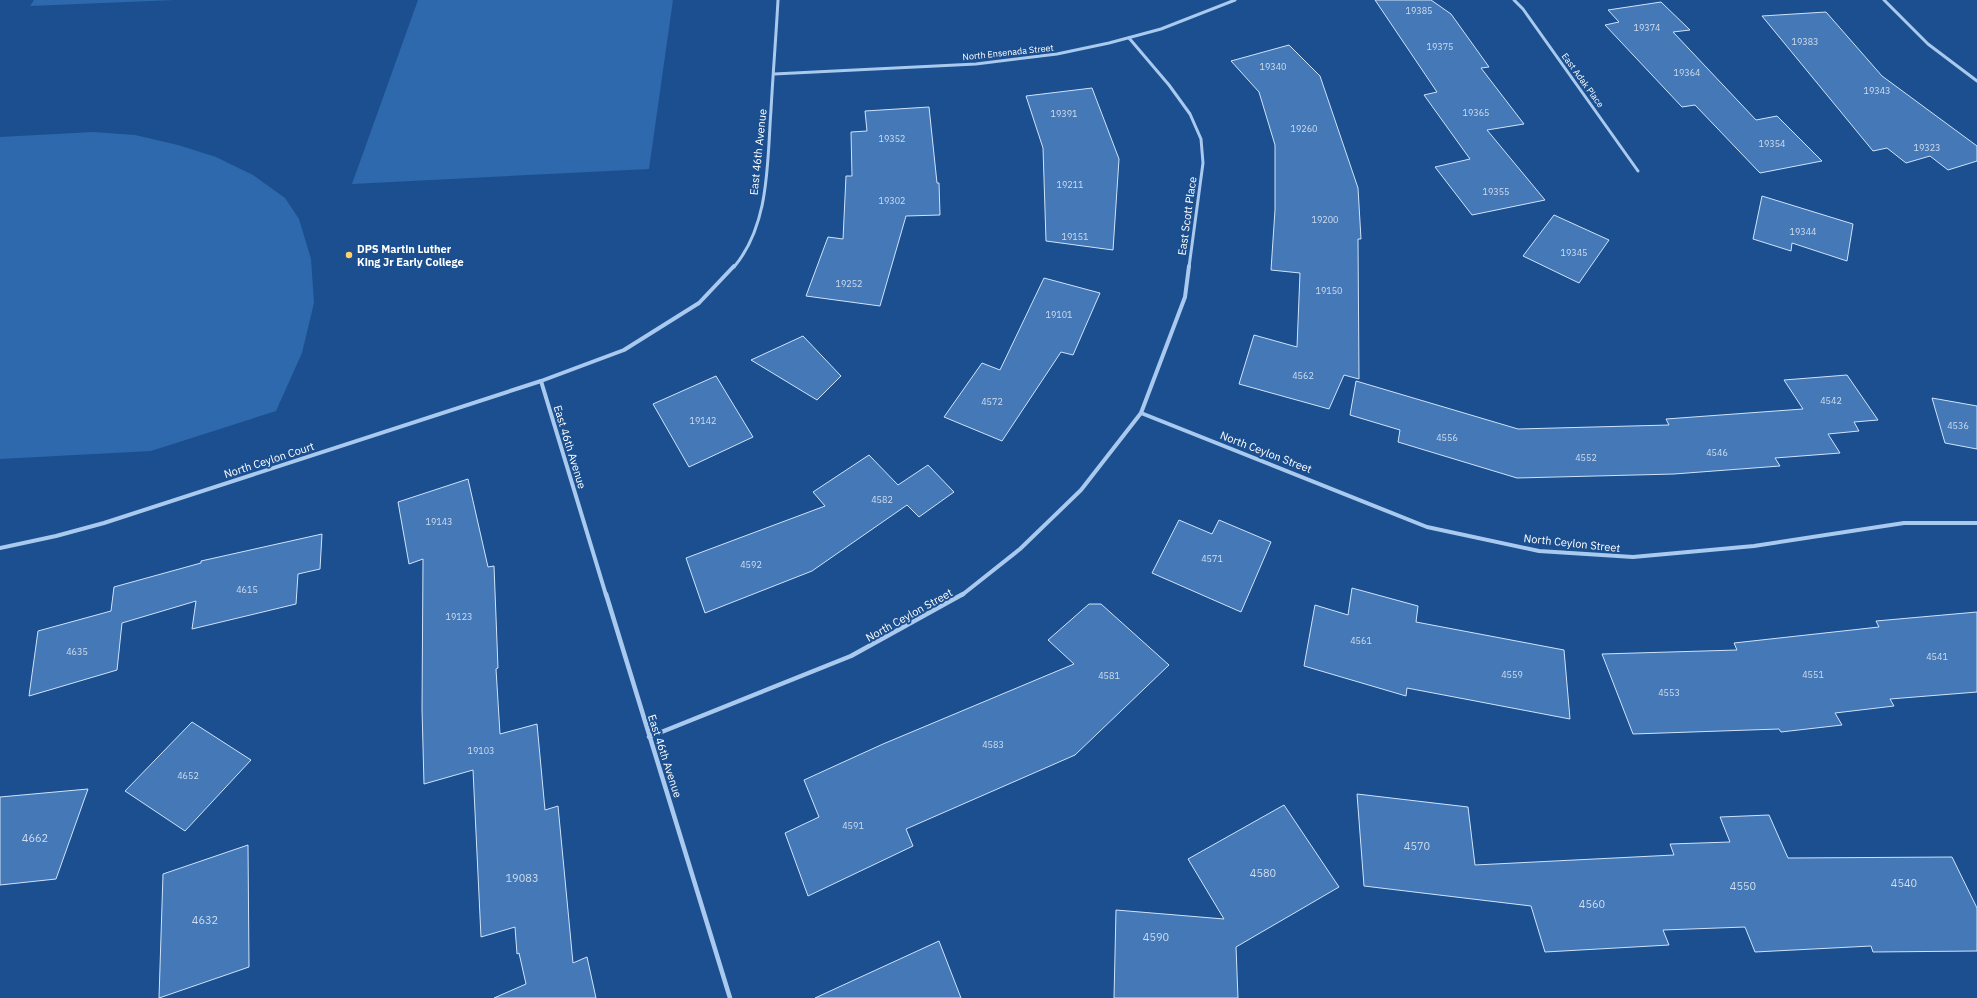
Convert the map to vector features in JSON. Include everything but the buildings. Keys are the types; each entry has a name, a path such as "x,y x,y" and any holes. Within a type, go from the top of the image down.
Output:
{"street":[{"name":"East 46th Avenue","path":"730,998 668,790 649,737 541,381 624,350 668,324 699,303 720,283 742,257 757,226 766,182 778,0"},
{"name":"North Ensenada Street","path":"774,74 964,64 1030,58 1079,50 1129,38 1199,16 1235,0"},
{"name":"East Adak Place","path":"1514,0 1523,9 1585,94 1638,171"},
{"path":"1884,0 1913,32 1948,62 1977,81"},
{"name":"East Scott Place","path":"1129,38 1169,85 1190,114 1201,139 1203,163 1185,298 1141,413"},
{"name":"North Ceylon Court","path":"0,548 49,538 104,523 541,381"},
{"name":"North Ceylon Street","path":"649,737 851,656 956,599 1020,549 1081,490 1141,413 1427,527 1539,551 1633,557 1754,546 1904,523 1977,523"}],"shaded area":[{"path":"34,0 175,0 30,6"},
{"path":"418,0 673,0 649,169 352,184"},
{"path":"93,132 135,135 178,145 216,157 253,175 285,198 299,219 311,259 314,303 302,353 276,411 151,451 0,459 0,137"}],"place":[{"name":"DPS Martin Luther King Jr Early College","path":"349,255"}]}
